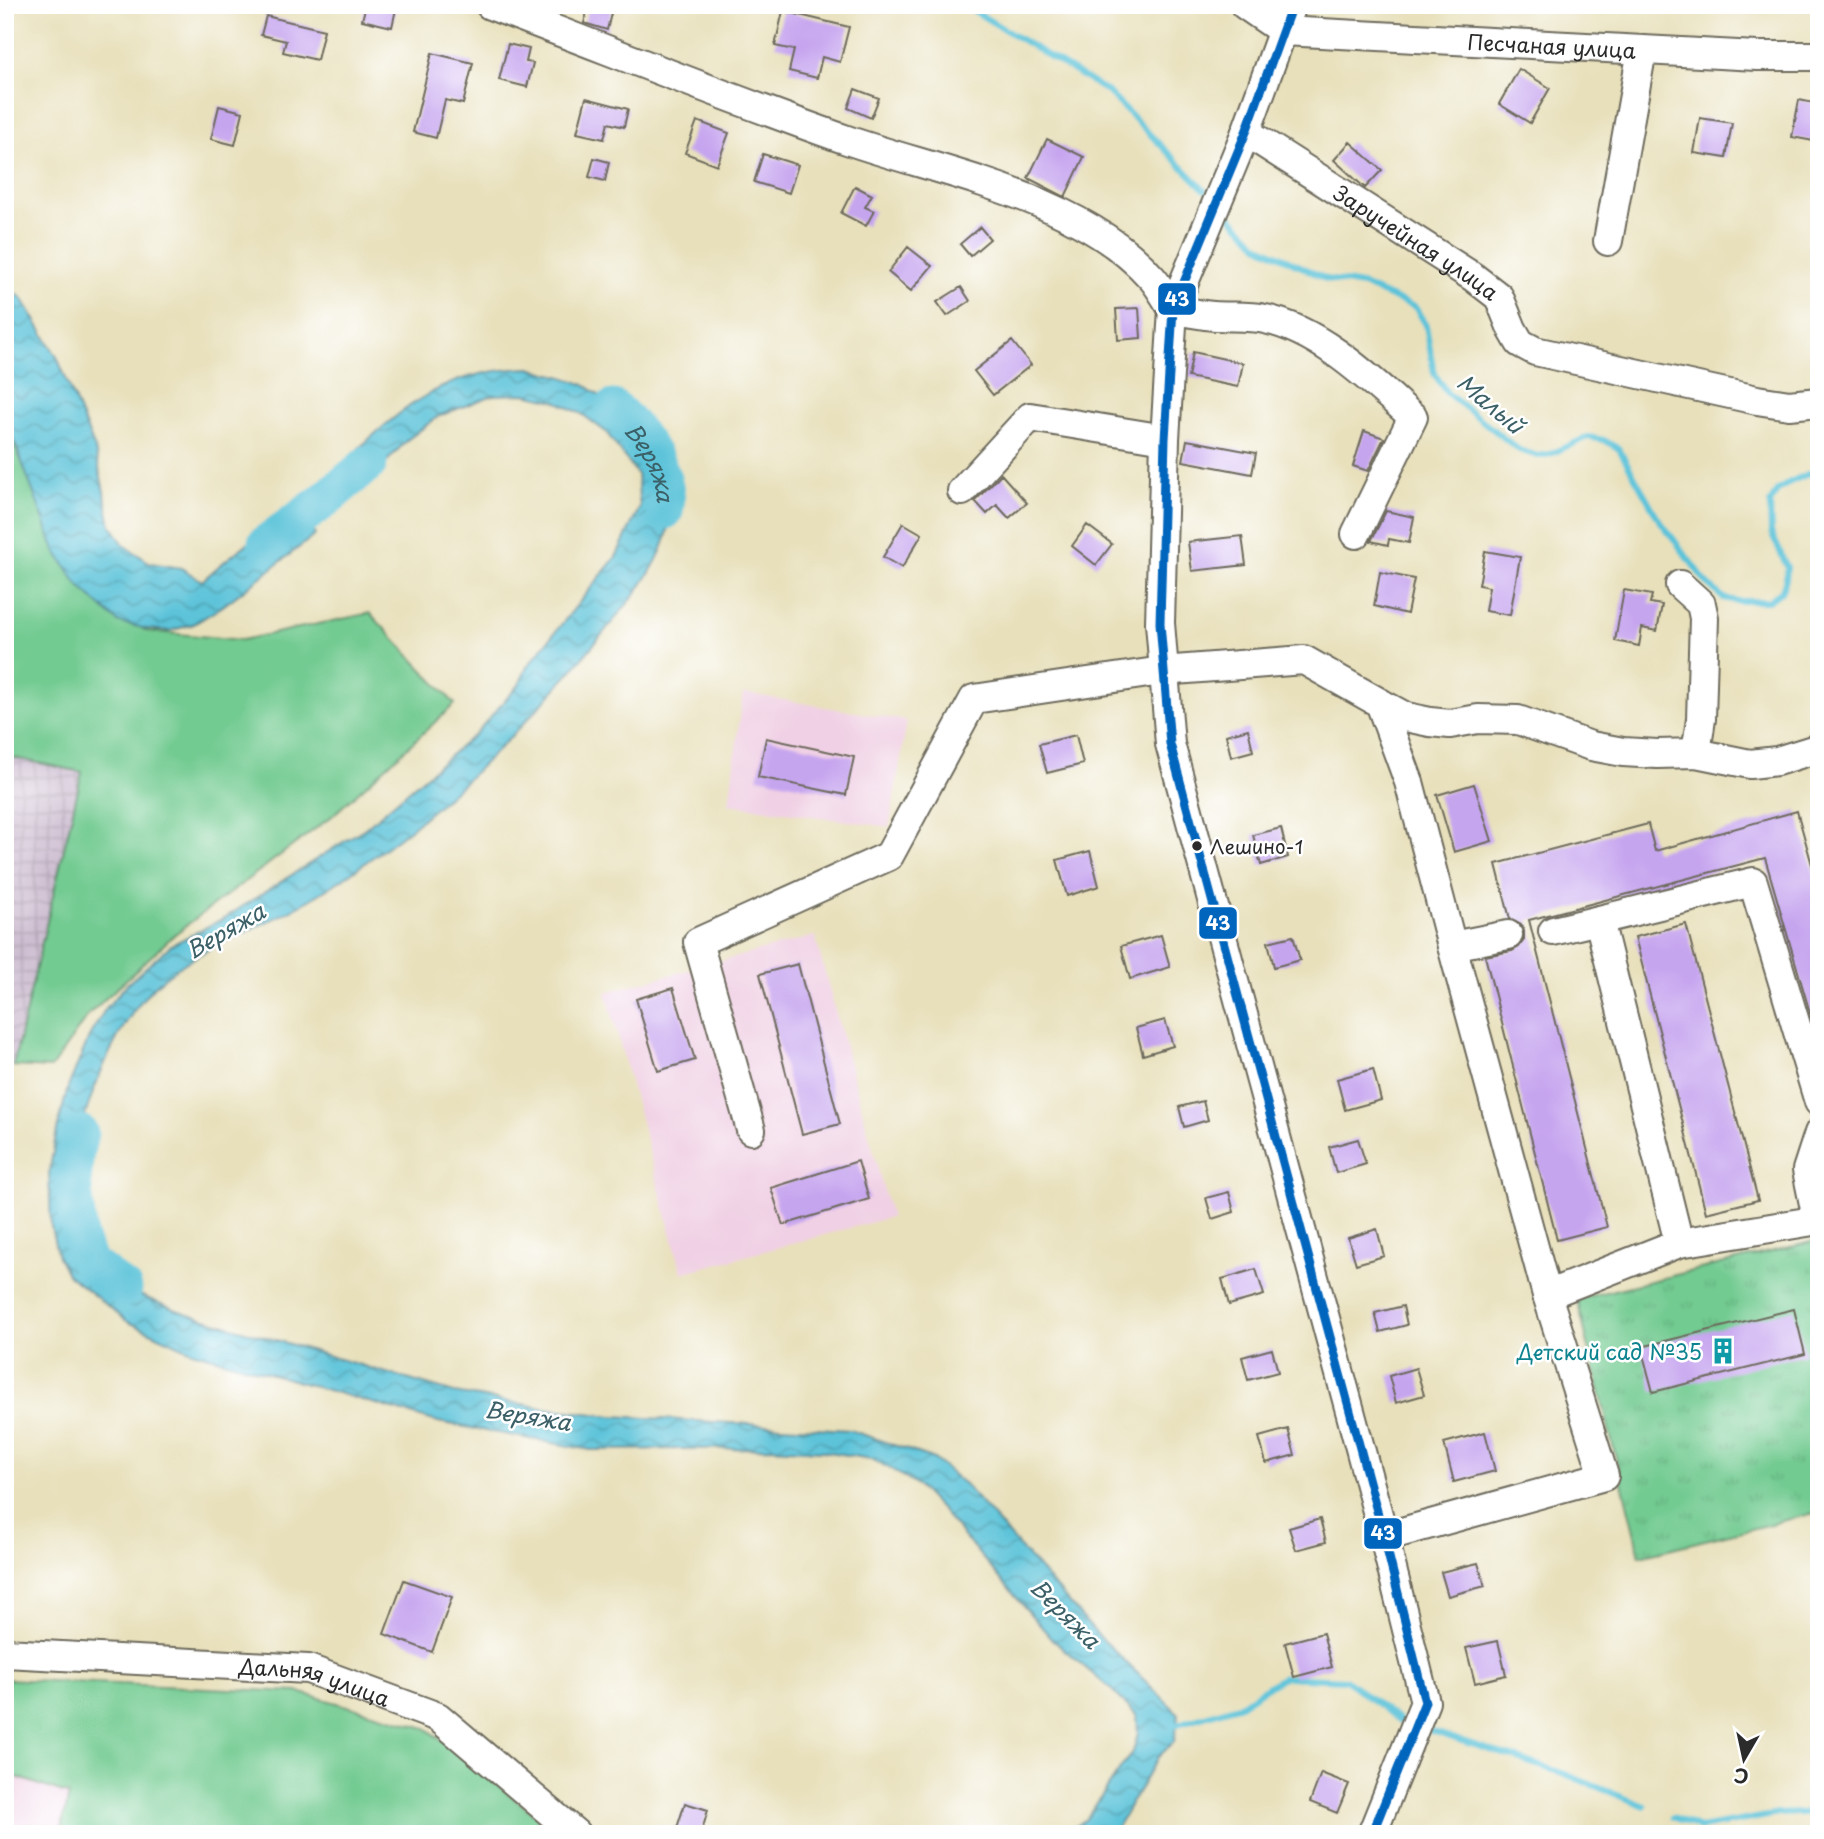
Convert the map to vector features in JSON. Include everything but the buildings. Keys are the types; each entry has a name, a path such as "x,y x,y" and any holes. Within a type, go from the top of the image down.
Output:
{"street":[{"path":"490,5 847,140 1034,200 1073,218 1117,246 1152,278 1173,309 1205,315 1263,319 1288,326 1362,373 1413,417 1356,534"},
{"path":"1245,5 1287,18 1246,132 1173,309 1165,439 1160,623 1162,671 1170,744 1384,1537 1425,1702 1372,1834"},
{"name":"Песчаная улица","path":"1287,18 1642,50 1756,56 1819,56"},
{"path":"1608,241 1642,50"},
{"name":"Заручейная улица","path":"1246,132 1490,290 1499,297 1511,329 1520,343 1535,351 1757,400 1790,405 1819,402"},
{"path":"962,491 1030,417 1165,439"},
{"path":"1680,585 1701,604 1704,618 1701,719 1696,753"},
{"path":"751,1130 698,942 889,856 974,699 1162,671 1304,660 1406,718 1450,724 1478,719 1518,720 1591,746 1657,754 1696,753 1750,764 1777,761 1819,748"},
{"path":"1380,702 1409,782 1547,1295 1604,1476 1384,1537"},
{"path":"1553,931 1753,882 1819,1102"},
{"path":"1599,920 1679,1243"},
{"path":"1452,946 1508,935"},
{"path":"1547,1295 1679,1243 1818,1219 1807,1170 1819,1133"},
{"name":"Дальняя улица","path":"5,1653 308,1669 438,1717 576,1834"}],"shaded area":[{"path":"743,693 907,721 889,827 729,804"},
{"path":"5,756 82,772 13,1066 5,1069"},
{"path":"815,936 891,1217 682,1273 606,992"},
{"path":"5,1773 69,1795 60,1834 5,1834"}],"green space":[{"path":"5,426 79,581 146,631 242,640 370,613 455,704 331,817 175,934 89,1014 51,1068 13,1066 82,772 5,756"},
{"path":"1819,1240 1819,1512 1640,1556 1577,1299"},
{"path":"5,1679 298,1692 426,1728 559,1834 60,1834 69,1795 5,1773"}],"water":[{"path":"5,287 22,298 57,357 95,449 111,525 124,545 150,563 181,568 202,581 250,541 302,507 315,535 223,606 194,624 170,631 118,622 79,586 55,550 5,417"},
{"path":"530,368 588,387 619,413 651,455 669,489 667,534 654,566 628,603 546,700 461,786 399,838 335,884 286,913 191,959 157,984 141,1001 111,1050 98,1078 80,1136 73,1186 82,1251 105,1276 160,1304 454,1393 612,1416 850,1430 934,1459 964,1484 1094,1631 1179,1714 1174,1742 1158,1757 1113,1834 1066,1834 1086,1819 1134,1749 1138,1733 1137,1716 1114,1692 1052,1639 919,1487 891,1469 871,1459 823,1451 770,1448 591,1450 438,1422 192,1351 128,1322 67,1274 58,1257 51,1227 49,1174 57,1130 68,1087 91,1033 106,1008 126,985 171,945 223,919 365,828 475,734 519,685 527,667 616,557 640,507 637,474 606,432 582,414 556,401 525,394 493,395 439,416 407,440 377,472 336,505 325,479 372,436 417,401 466,378 496,371"}],"waterway":[{"name":"Малый","path":"964,5 1108,92 1205,190"},
{"name":"Малый","path":"1229,215 1258,245 1326,279 1362,285 1415,307 1426,325 1434,373 1447,393 1519,450 1538,456 1550,454 1588,437 1604,440 1619,449 1658,518 1705,581 1723,598 1768,601 1781,592 1787,567 1771,532 1770,504 1777,491 1819,469"},
{"name":"Веряжа","path":"613,408 633,427 652,454 664,484 665,511"},
{"name":"Веряжа","path":"266,543 321,503 369,463"},
{"name":"Веряжа","path":"80,1133 73,1181 79,1236 88,1262 124,1289"},
{"path":"1171,1726 1238,1706 1283,1677 1346,1680 1400,1721"},
{"path":"1431,1731 1562,1773 1645,1806"},
{"path":"1673,1817 1700,1828 1779,1814 1819,1812"}],"transit line":[{"name":"43","path":"1292,5 1246,132 1173,309 1165,439 1160,623 1170,744 1384,1537 1425,1702 1372,1834"}],"place":[{"name":"Лешино-1","path":"1197,846"},
{"name":"Детский сад №35","path":"1723,1351"}]}
